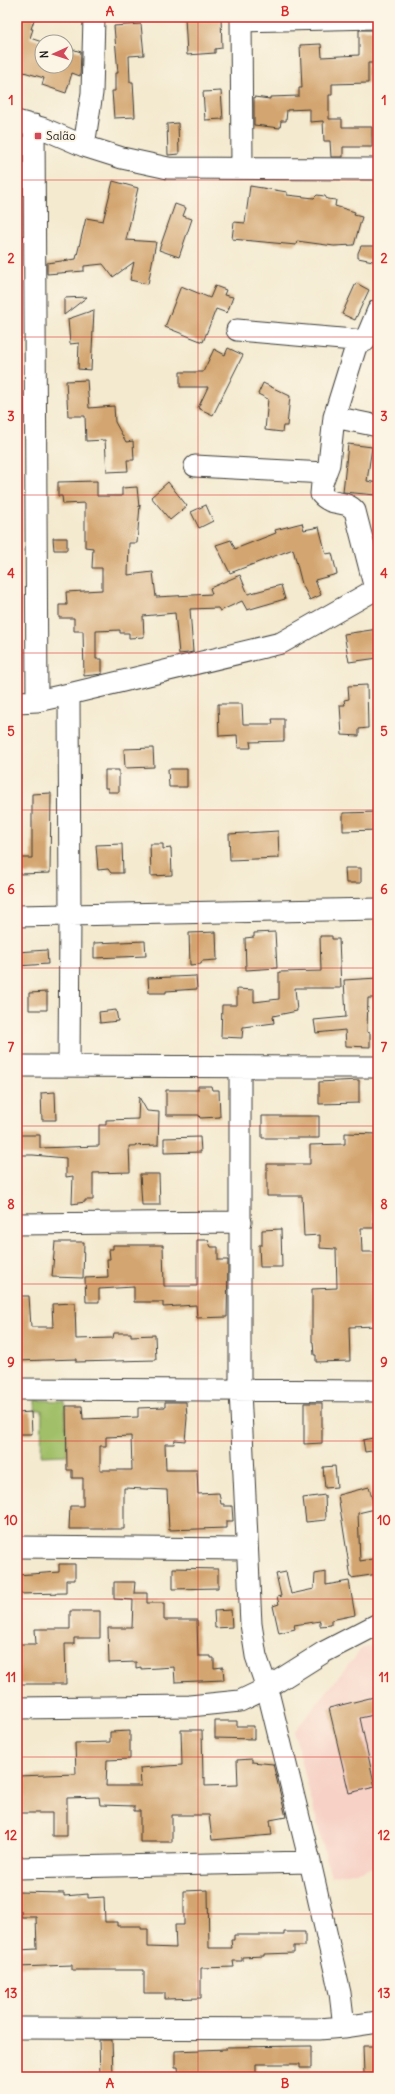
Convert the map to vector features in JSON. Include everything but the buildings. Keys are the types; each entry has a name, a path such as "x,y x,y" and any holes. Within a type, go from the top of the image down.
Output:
{"street":[{"path":"84,146 92,94 94,17"},
{"path":"242,168 241,19 378,18"},
{"path":"358,340 334,417 328,464 321,494 327,501 349,504 355,511 377,589 281,643 69,694 27,702 26,123 84,146 122,158 168,168 378,169"},
{"path":"237,330 365,341 378,310"},
{"path":"334,417 378,426"},
{"path":"195,466 325,473"},
{"path":"69,694 69,1065"},
{"path":"17,916 378,909"},
{"path":"17,1066 378,1067"},
{"path":"240,1067 240,1390 252,1630 256,1656 267,1688 310,1862 340,1993 344,2028"},
{"path":"17,1224 241,1222"},
{"path":"17,1389 378,1391"},
{"path":"17,1547 247,1549"},
{"path":"17,1708 190,1706 240,1700 267,1688 324,1652 378,1624"},
{"path":"17,1868 310,1862"},
{"path":"17,2028 344,2028 378,2022"}],"shaded area":[{"path":"378,1645 378,1866 331,1877 294,1732 362,1648"}],"green space":[{"path":"35,1400 65,1401 67,1455 41,1456 42,1410 35,1410"}],"place":[{"name":"Salão","path":"38,136"}]}
